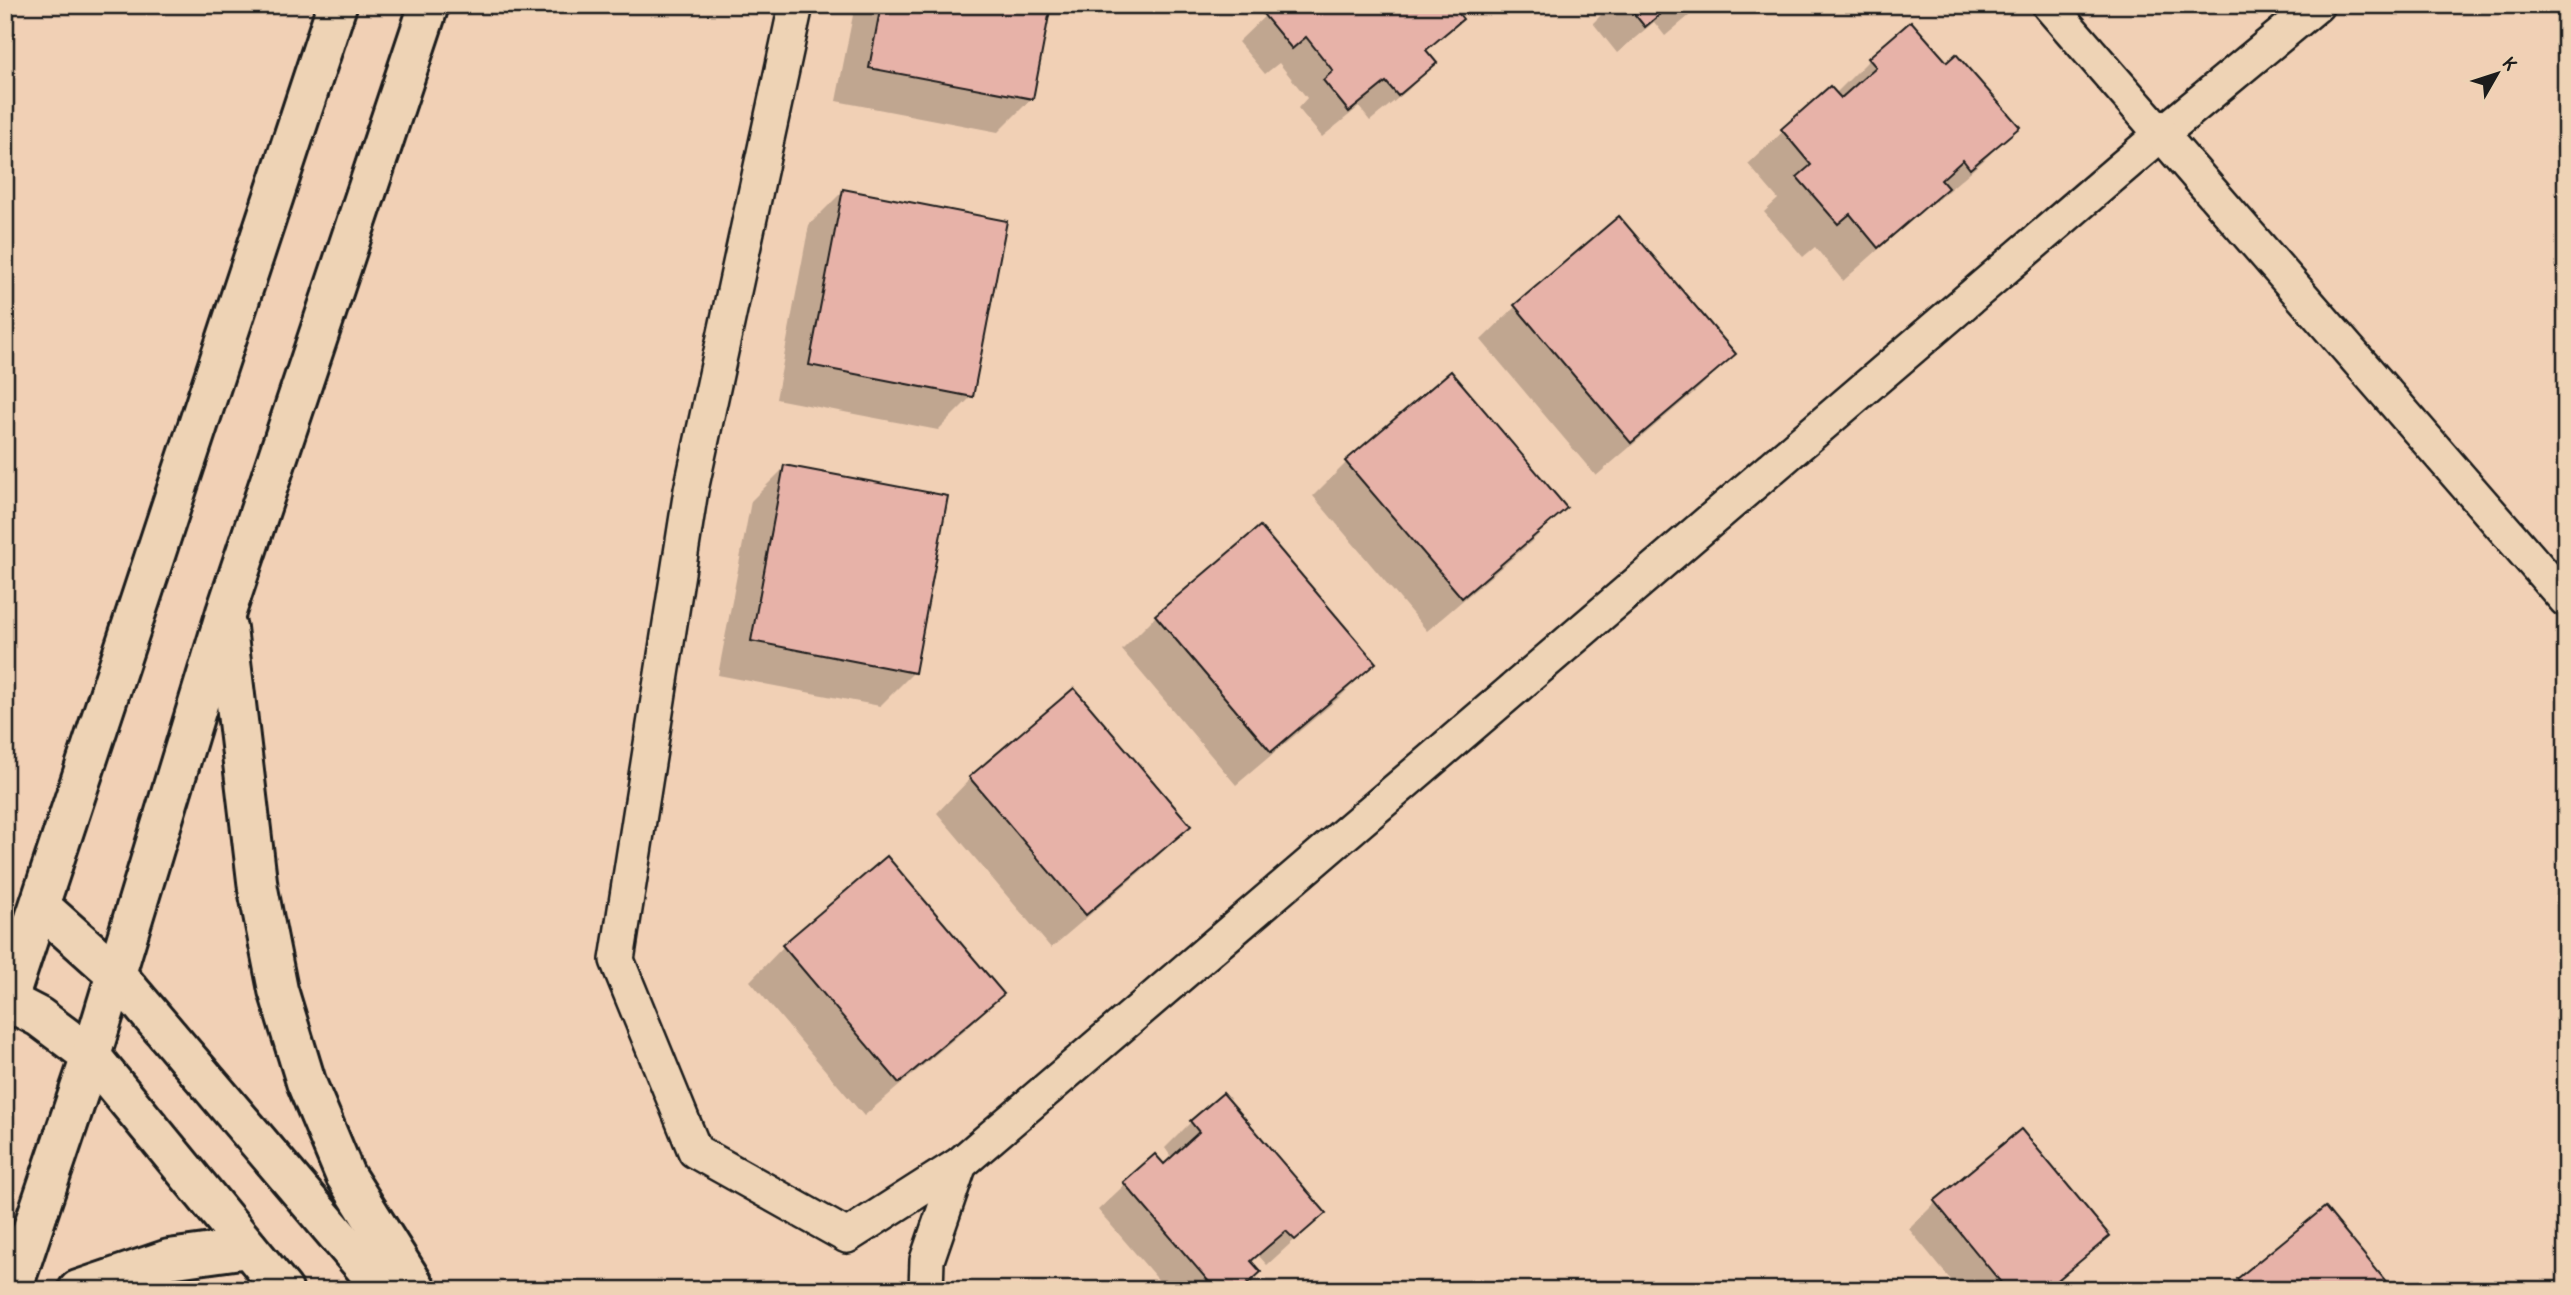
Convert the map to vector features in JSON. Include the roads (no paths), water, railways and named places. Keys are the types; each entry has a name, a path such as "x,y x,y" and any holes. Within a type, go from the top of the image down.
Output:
{"main road":[{"path":"283,1290 91,1056 49,1024 6,1005 337,5"},
{"path":"12,1290 91,1056 226,611 429,5"},
{"path":"226,611 258,889 278,990 306,1083 345,1175 417,1290"},
{"path":"40,906 115,973 384,1290"},
{"path":"78,1290 169,1259 248,1248"}],"street":[{"path":"796,5 691,490 617,960 695,1151 847,1236 960,1164 2160,135 2317,5"},
{"path":"2049,5 2566,600"},
{"path":"926,1290 927,1260 960,1164"}]}
